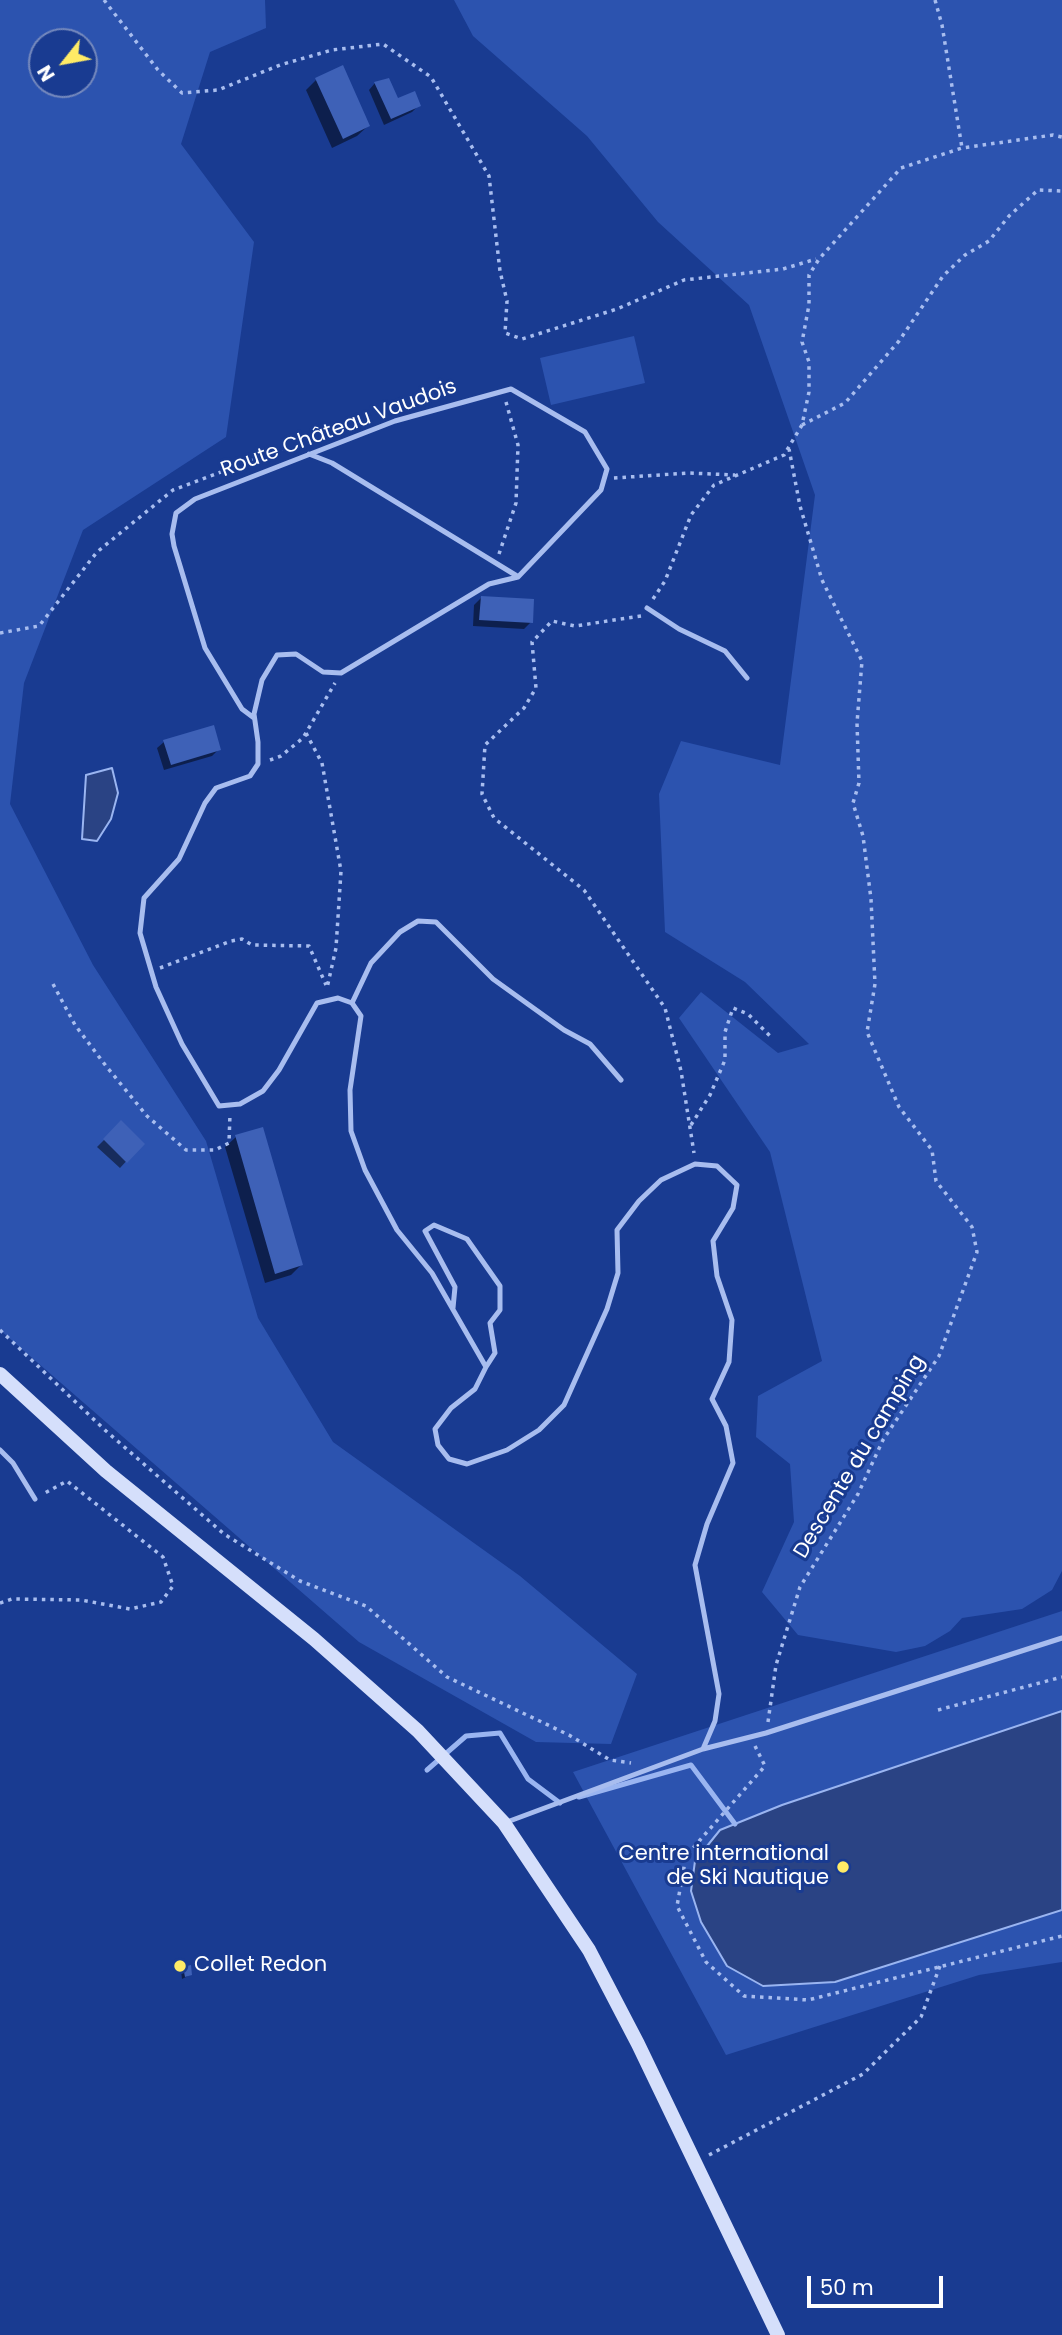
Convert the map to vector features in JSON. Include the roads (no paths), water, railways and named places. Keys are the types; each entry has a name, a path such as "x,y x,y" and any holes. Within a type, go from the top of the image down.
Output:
{"main road":[{"path":"0,1374 107,1471 314,1639 418,1731 504,1823 589,1950 778,2335"}],"lane":[{"name":"Route Château Vaudois","path":"254,718 242,709 205,648 174,546 172,534 176,513 195,499 395,421 511,389 534,399 585,432 607,469 601,490 518,577"},
{"path":"309,454 332,464 518,577"},
{"path":"486,1367 432,1273 397,1230 365,1170 351,1131 350,1090 361,1016 352,1003 338,998 317,1003 279,1070 263,1091 240,1104 219,1106 182,1044 152,971 140,933 144,898 179,859 205,803 216,788 250,776 258,764 254,718 262,680 277,656 296,654 323,672 341,673 489,584 518,577"},
{"path":"647,608 680,629 725,651 747,678"},
{"path":"352,1003 371,962 400,932 418,921 436,922 493,979 564,1030 590,1044 621,1080"},
{"path":"453,1308 455,1287 425,1231 434,1226 467,1239 500,1286 500,1310 490,1323 495,1353 475,1389 452,1408 435,1429 439,1445 449,1459 467,1464 507,1450 539,1430 564,1405 607,1308 618,1273 617,1230 639,1201 661,1180 695,1164 717,1166 737,1185 733,1208 713,1241 717,1276 732,1320 729,1362 712,1399 726,1426 733,1464 707,1524 695,1565 719,1694 715,1721 703,1749"},
{"path":"0,1450 13,1463 36,1499"},
{"path":"504,1823 703,1749 751,1738 1062,1638"}],"waterway":[{"path":"427,1770 466,1736 500,1733 528,1779 560,1803"},
{"path":"579,1797 691,1765 735,1824"}],"place":[{"name":"Centre international de Ski Nautique","path":"843,1867"},
{"name":"Collet Redon","path":"180,1966"}]}
